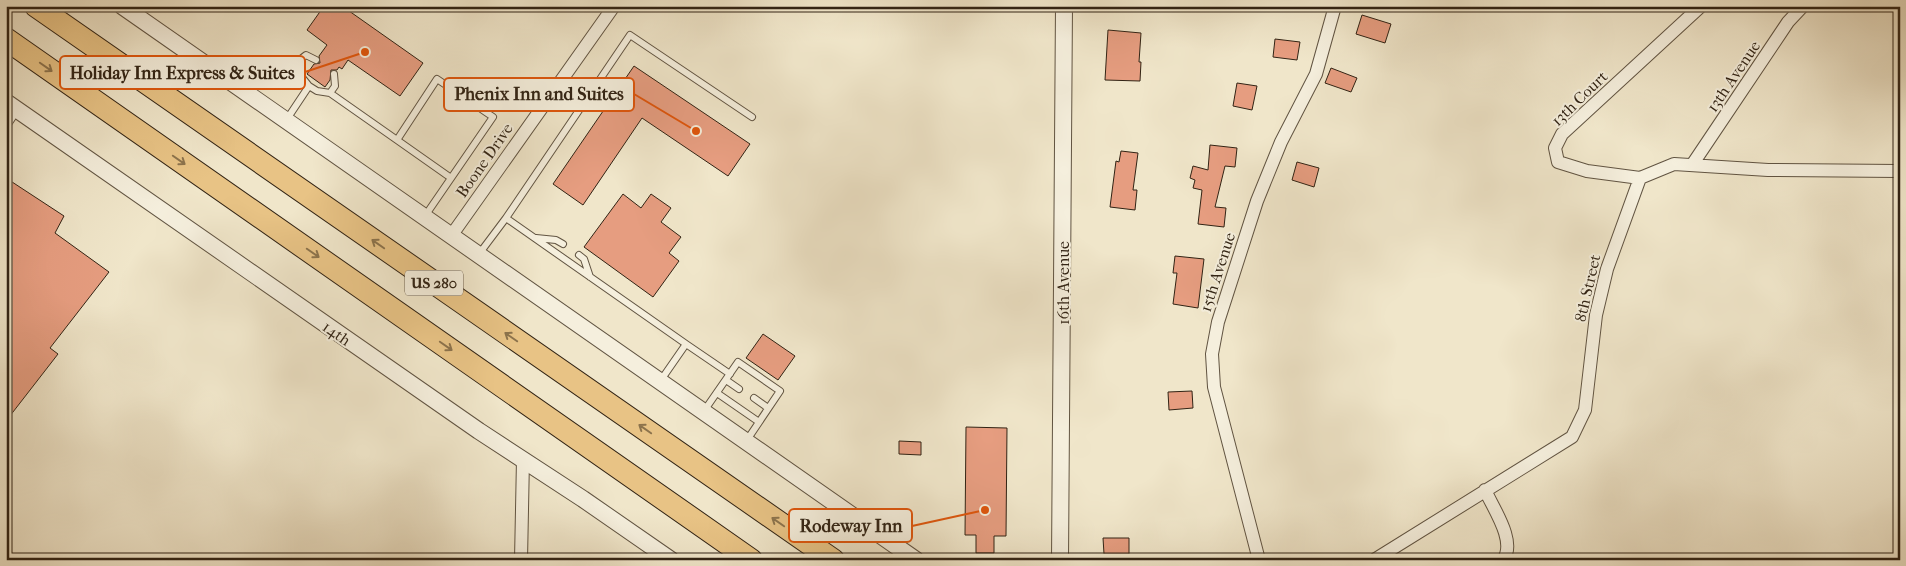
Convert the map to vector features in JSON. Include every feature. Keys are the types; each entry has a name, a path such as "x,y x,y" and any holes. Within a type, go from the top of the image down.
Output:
{"highway":[{"name":"US 280","path":"36,6 832,560"},
{"name":"US 280","path":"6,39 752,560"}],"street":[{"path":"122,6 916,560"},
{"name":"Boone Drive","path":"451,236 614,6"},
{"name":"16th Avenue","path":"1060,560 1064,6"},
{"name":"15th Avenue","path":"1259,560 1214,387 1212,354 1218,322 1257,201 1281,142 1316,74 1335,6"},
{"name":"13th Court","path":"1640,178 1572,168 1558,162 1554,148 1562,134 1701,6"},
{"name":"13th Avenue","path":"1692,165 1788,22 1803,6"},
{"name":"14th","path":"12,106 523,460 671,560"},
{"path":"1640,178 1674,164 1768,170 1900,171"},
{"name":"8th Street","path":"1374,560 1572,437 1585,410 1596,315 1607,269 1640,178"},
{"path":"521,560 523,460"},
{"path":"1485,490 1507,538 1507,555 1503,560"}],"lane":[{"path":"478,255 506,218 630,35 752,117"},
{"path":"316,60 306,55 297,62 297,71 309,86 317,91 330,93 452,178"},
{"path":"330,93 335,86 334,74"},
{"path":"397,140 437,80 493,117 425,217"},
{"path":"286,121 309,86"},
{"path":"6,127 12,106"},
{"path":"506,218 686,344 728,377 739,389"},
{"path":"534,237 556,240 563,244"},
{"path":"579,255 584,259 590,276"},
{"path":"660,381 686,344"},
{"path":"704,412 738,362 780,391 746,442"},
{"path":"717,393 759,422"},
{"path":"754,398 768,408"}],"building":[{"path":"324,6 342,6 423,63 400,96 348,60 342,69 339,67 337,70 331,70 330,80 325,87 307,74 314,64 320,63 319,56 327,45 307,30"},
{"path":"1362,15 1391,24 1385,43 1356,34"},
{"path":"1108,30 1141,33 1140,81 1105,80"},
{"path":"1275,39 1300,42 1297,60 1273,57"},
{"path":"634,66 750,144 728,176 642,118 583,205 553,184"},
{"path":"1331,68 1357,78 1351,92 1325,83"},
{"path":"1237,83 1257,86 1252,110 1233,106"},
{"path":"1210,145 1237,148 1235,167 1225,166 1215,207 1226,208 1224,227 1198,224 1202,190 1193,188 1195,180 1190,178 1193,166 1208,170"},
{"path":"1121,151 1138,153 1133,190 1137,190 1135,210 1110,207 1116,161 1119,162"},
{"path":"1297,162 1319,168 1314,187 1292,180"},
{"path":"6,178 64,216 55,233 109,272 50,348 58,354 6,421"},
{"path":"623,194 641,208 651,194 671,208 661,222 681,237 669,253 679,261 653,297 584,247"},
{"path":"1175,256 1204,259 1198,308 1173,304 1177,273 1173,273"},
{"path":"763,334 795,356 778,380 746,358"},
{"path":"1192,391 1193,408 1169,410 1168,392"},
{"path":"966,427 1007,428 1006,536 994,536 994,553 976,553 976,535 965,535"},
{"path":"899,441 921,442 921,455 899,454"},
{"path":"1103,538 1129,538 1129,554 1104,554"}],"place":[{"name":"Holiday Inn Express & Suites","path":"365,52"},
{"name":"Phenix Inn and Suites","path":"696,131"},
{"name":"Rodeway Inn","path":"985,510"}]}
